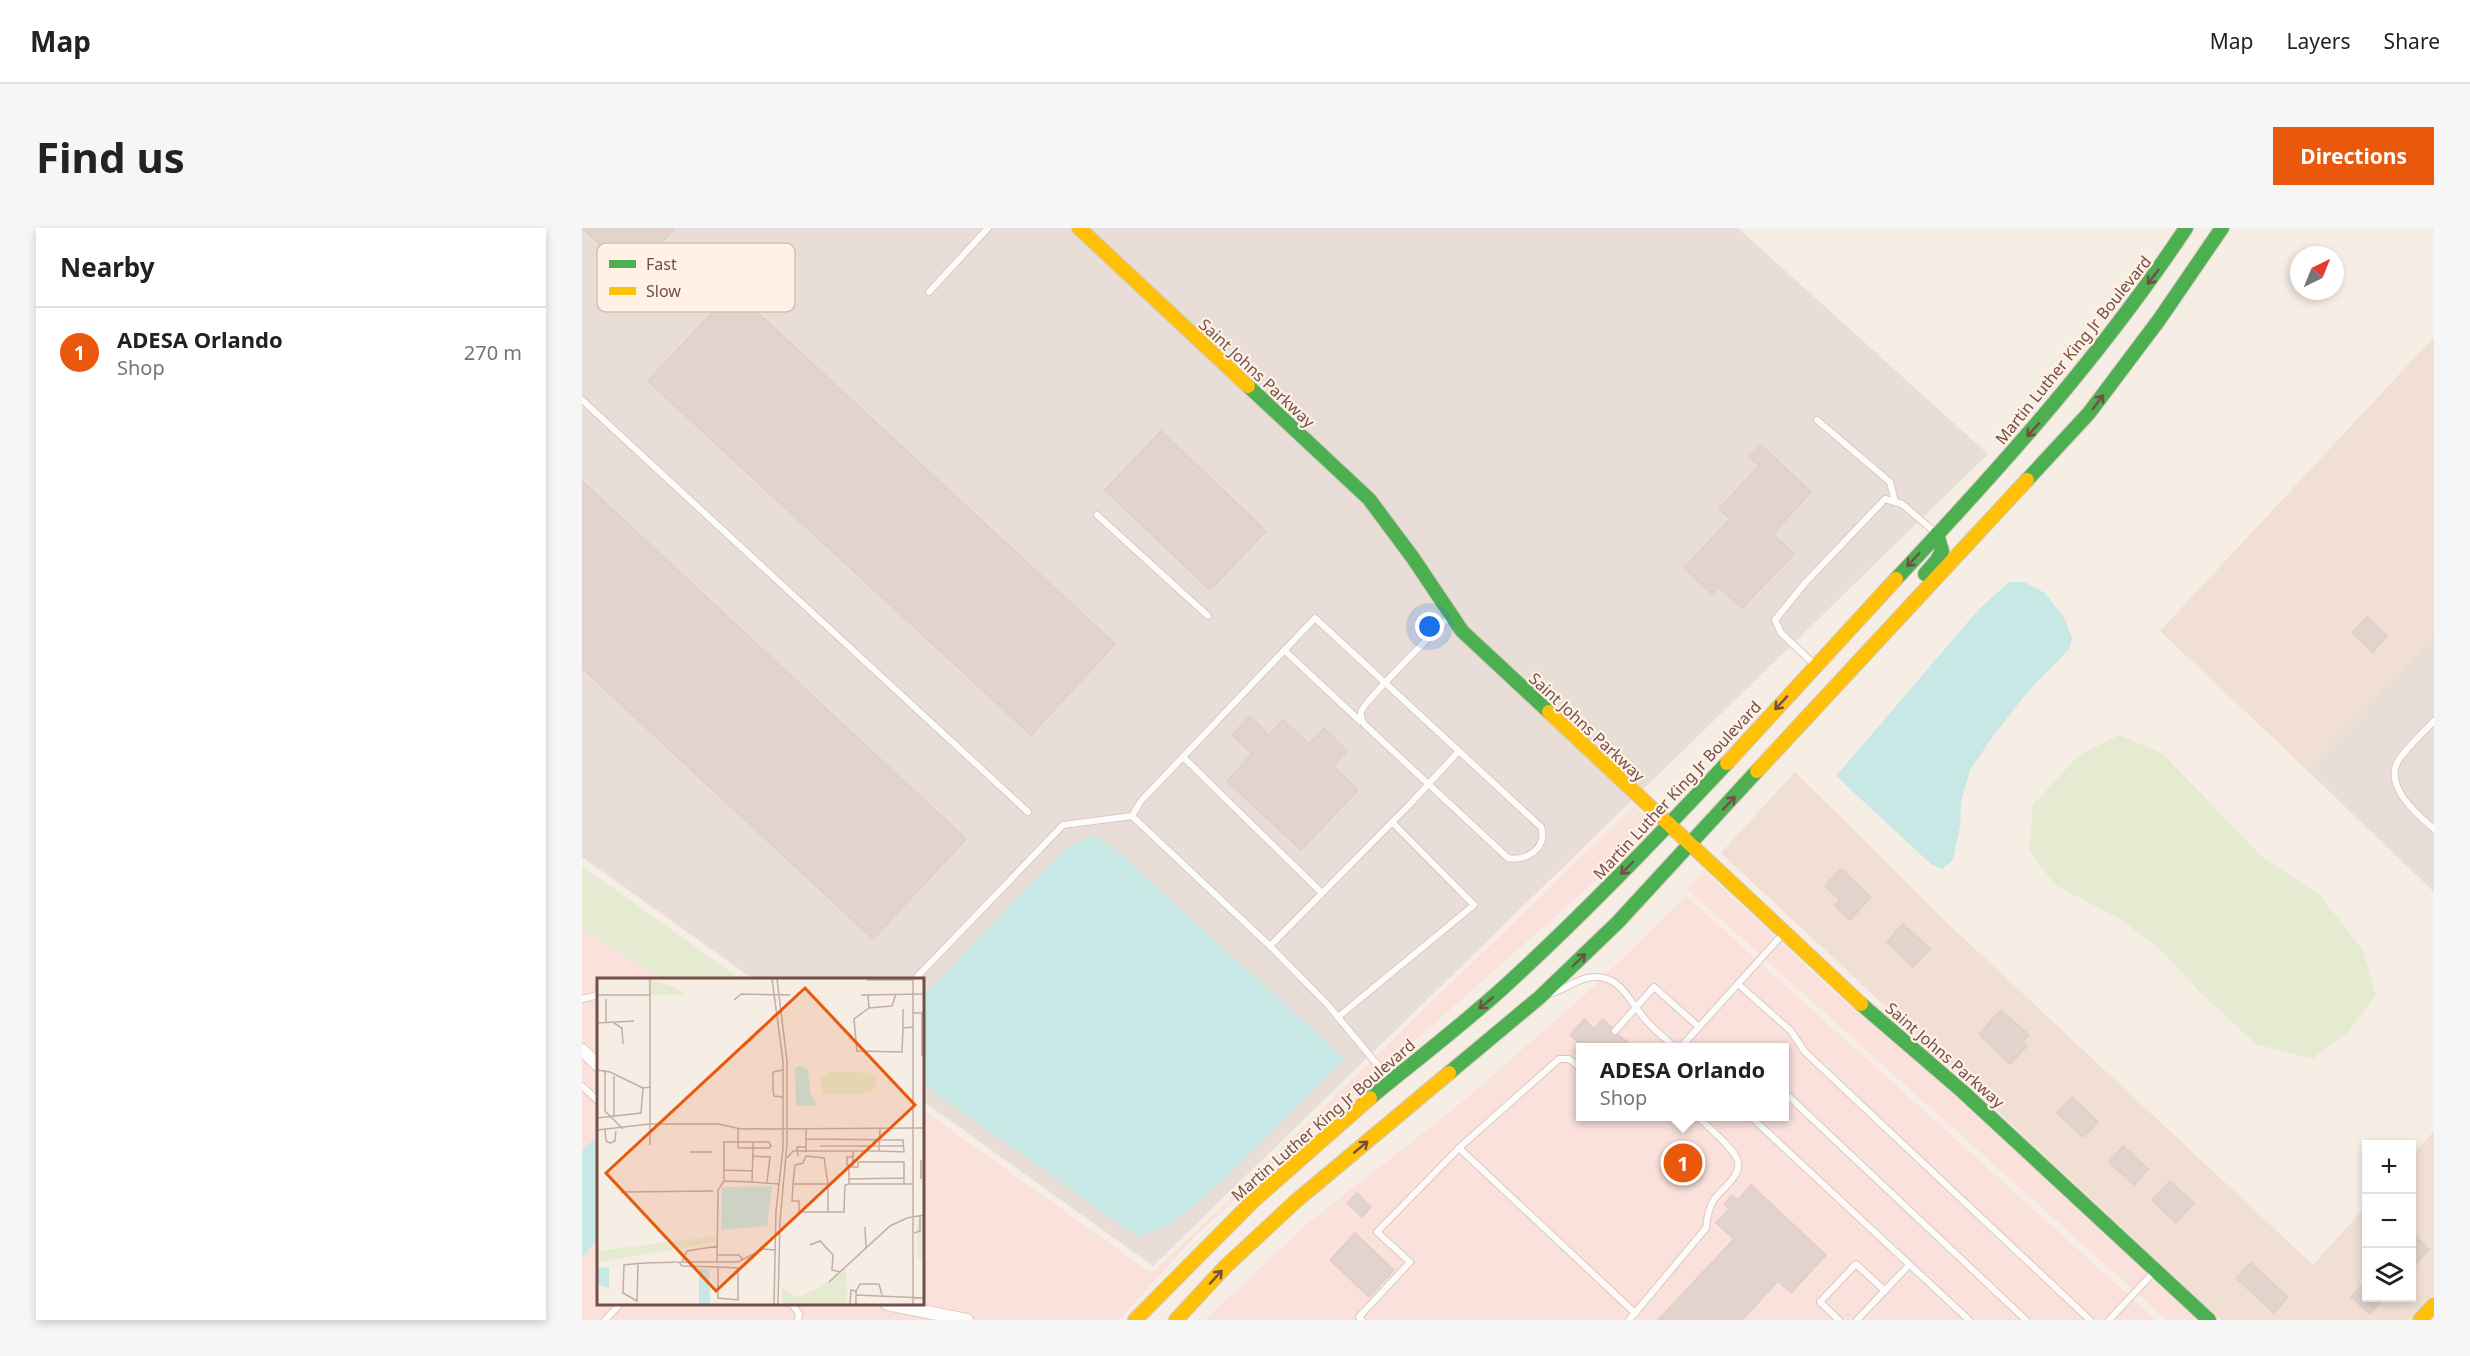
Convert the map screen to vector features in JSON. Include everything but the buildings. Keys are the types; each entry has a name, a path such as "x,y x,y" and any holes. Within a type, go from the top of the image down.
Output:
{"main road":[{"name":"Saint Johns Parkway","path":"1079,228 1369,499 1413,558 1462,631 1841,986 1962,1091 2209,1320"},
{"name":"Martin Luther King Jr Boulevard","path":"1135,1320 1250,1202 1330,1132 1407,1078 1575,922 1668,826 2051,408 2165,262 2186,228"},
{"path":"1176,1320 1225,1267 1296,1201 1540,997 1618,922 2089,413 2159,320 2222,228"},
{"path":"1870,652 1875,629 1940,558 1943,546 1937,534"},
{"path":"1407,1078 1440,1081"},
{"path":"2420,1320 2434,1305"}],"street":[{"path":"582,1050 597,1064"},
{"path":"892,1305 967,1320"}],"lane":[{"path":"929,292 988,228"},
{"path":"582,400 1028,812"},
{"path":"1817,420 1890,482 1895,502"},
{"path":"1816,666 1781,633 1775,620 1805,584 1885,499 1902,504 1937,534"},
{"path":"1097,514 1208,616"},
{"path":"1365,725 1360,718 1361,710 1451,615"},
{"path":"1132,816 1141,801 1183,756 1284,650 1315,618 1541,827 1542,842 1528,857 1518,860 1508,858 1284,650"},
{"path":"2434,721 2397,762 2394,773 2407,806 2434,829"},
{"path":"1270,946 1459,751"},
{"path":"1183,756 1322,893"},
{"path":"1132,816 1270,946 1338,1017 1407,1078"},
{"path":"916,978 1063,825 1132,816"},
{"path":"1338,1017 1474,904 1392,822"},
{"path":"1682,1043 1784,933"},
{"path":"1540,997 1566,989 1583,978 1600,976 1615,983 1631,997 1644,1018 1673,1043"},
{"path":"1738,984 1791,1031 1804,1051 2090,1320"},
{"path":"1615,1031 1654,987 1699,1027"},
{"path":"582,999 597,995"},
{"path":"1362,1320 1359,1317 1410,1262 1377,1232 1460,1148 1559,1059 1569,1059 1576,1063"},
{"path":"582,1086 597,1100"},
{"path":"1789,1097 2026,1320"},
{"path":"1460,1148 1632,1318 1706,1228 1708,1212 1713,1201 1737,1173 1738,1163 1734,1154 1702,1121"},
{"path":"1755,1121 1969,1320"},
{"path":"1839,1320 1820,1302 1856,1264 1885,1291"},
{"path":"1857,1320 1909,1265"},
{"path":"2109,1320 2155,1270"},
{"path":"605,1320 619,1305"},
{"path":"793,1305 799,1314 798,1320"}],"shaded area":[{"path":"582,228 1738,228 1988,454 1153,1266 924,1102 924,978 752,978 582,857"},
{"path":"2434,337 2434,636 2307,770 2160,631"},
{"path":"2434,636 2434,892 2307,770"},
{"path":"1795,772 1943,919 2313,1265 2362,1210 2362,1302 2416,1302 2416,1151 2434,1131 2434,1294 2410,1320 2221,1320 1721,853"},
{"path":"1634,806 1650,821 1595,881 1196,1235 1119,1320 582,1320 582,1257 597,1240 597,1305 924,1305 924,1111 1153,1273"},
{"path":"1704,871 1835,993 1956,1097 2196,1320 2167,1320 1687,889"},
{"path":"1686,896 2156,1320 1205,1320 1308,1223 1460,1104 1588,992"},
{"path":"582,928 660,978 597,978 597,1136 582,1151"}],"green space":[{"path":"2119,735 2162,753 2263,858 2320,895 2363,951 2376,995 2347,1033 2312,1059 2256,1044 2201,993 2161,950 2120,919 2055,885 2029,850 2033,805 2078,756"},
{"path":"582,866 739,978 660,978 582,928"}],"water":[{"path":"2009,582 2024,582 2045,593 2065,619 2072,638 2070,648 2029,690 1970,770 1961,802 1960,827 1953,859 1943,869 1932,865 1836,776 1979,609"},
{"path":"1094,834 1117,851 1345,1059 1217,1186 1170,1225 1138,1237 924,1085 924,995 1054,859 1076,843"},
{"path":"597,1136 597,1240 582,1257 582,1151"}],"traffic: fast":[{"path":"1896,579 1974,495 2085,366 2186,228"},
{"path":"2027,480 2089,413 2159,320 2222,228"},
{"path":"1248,386 1369,499 1413,558 1462,631 1549,712"},
{"path":"1925,574 1942,551 1937,534"},
{"path":"1370,1098 1471,1016 1562,933 1727,763"},
{"path":"1449,1073 1540,997 1618,922 1757,771"},
{"path":"1861,1004 1962,1091 2209,1320"}],"traffic: slow":[{"path":"1079,228 1248,386"},
{"path":"1757,771 2027,480"},
{"path":"1727,763 1896,579"},
{"path":"1549,712 1861,1004"},
{"path":"1176,1320 1225,1267 1296,1201 1449,1073"},
{"path":"1135,1320 1252,1202 1370,1098"},
{"path":"2420,1320 2434,1305"}],"place":[{"name":"ADESA Orlando","path":"1683,1163"}]}
